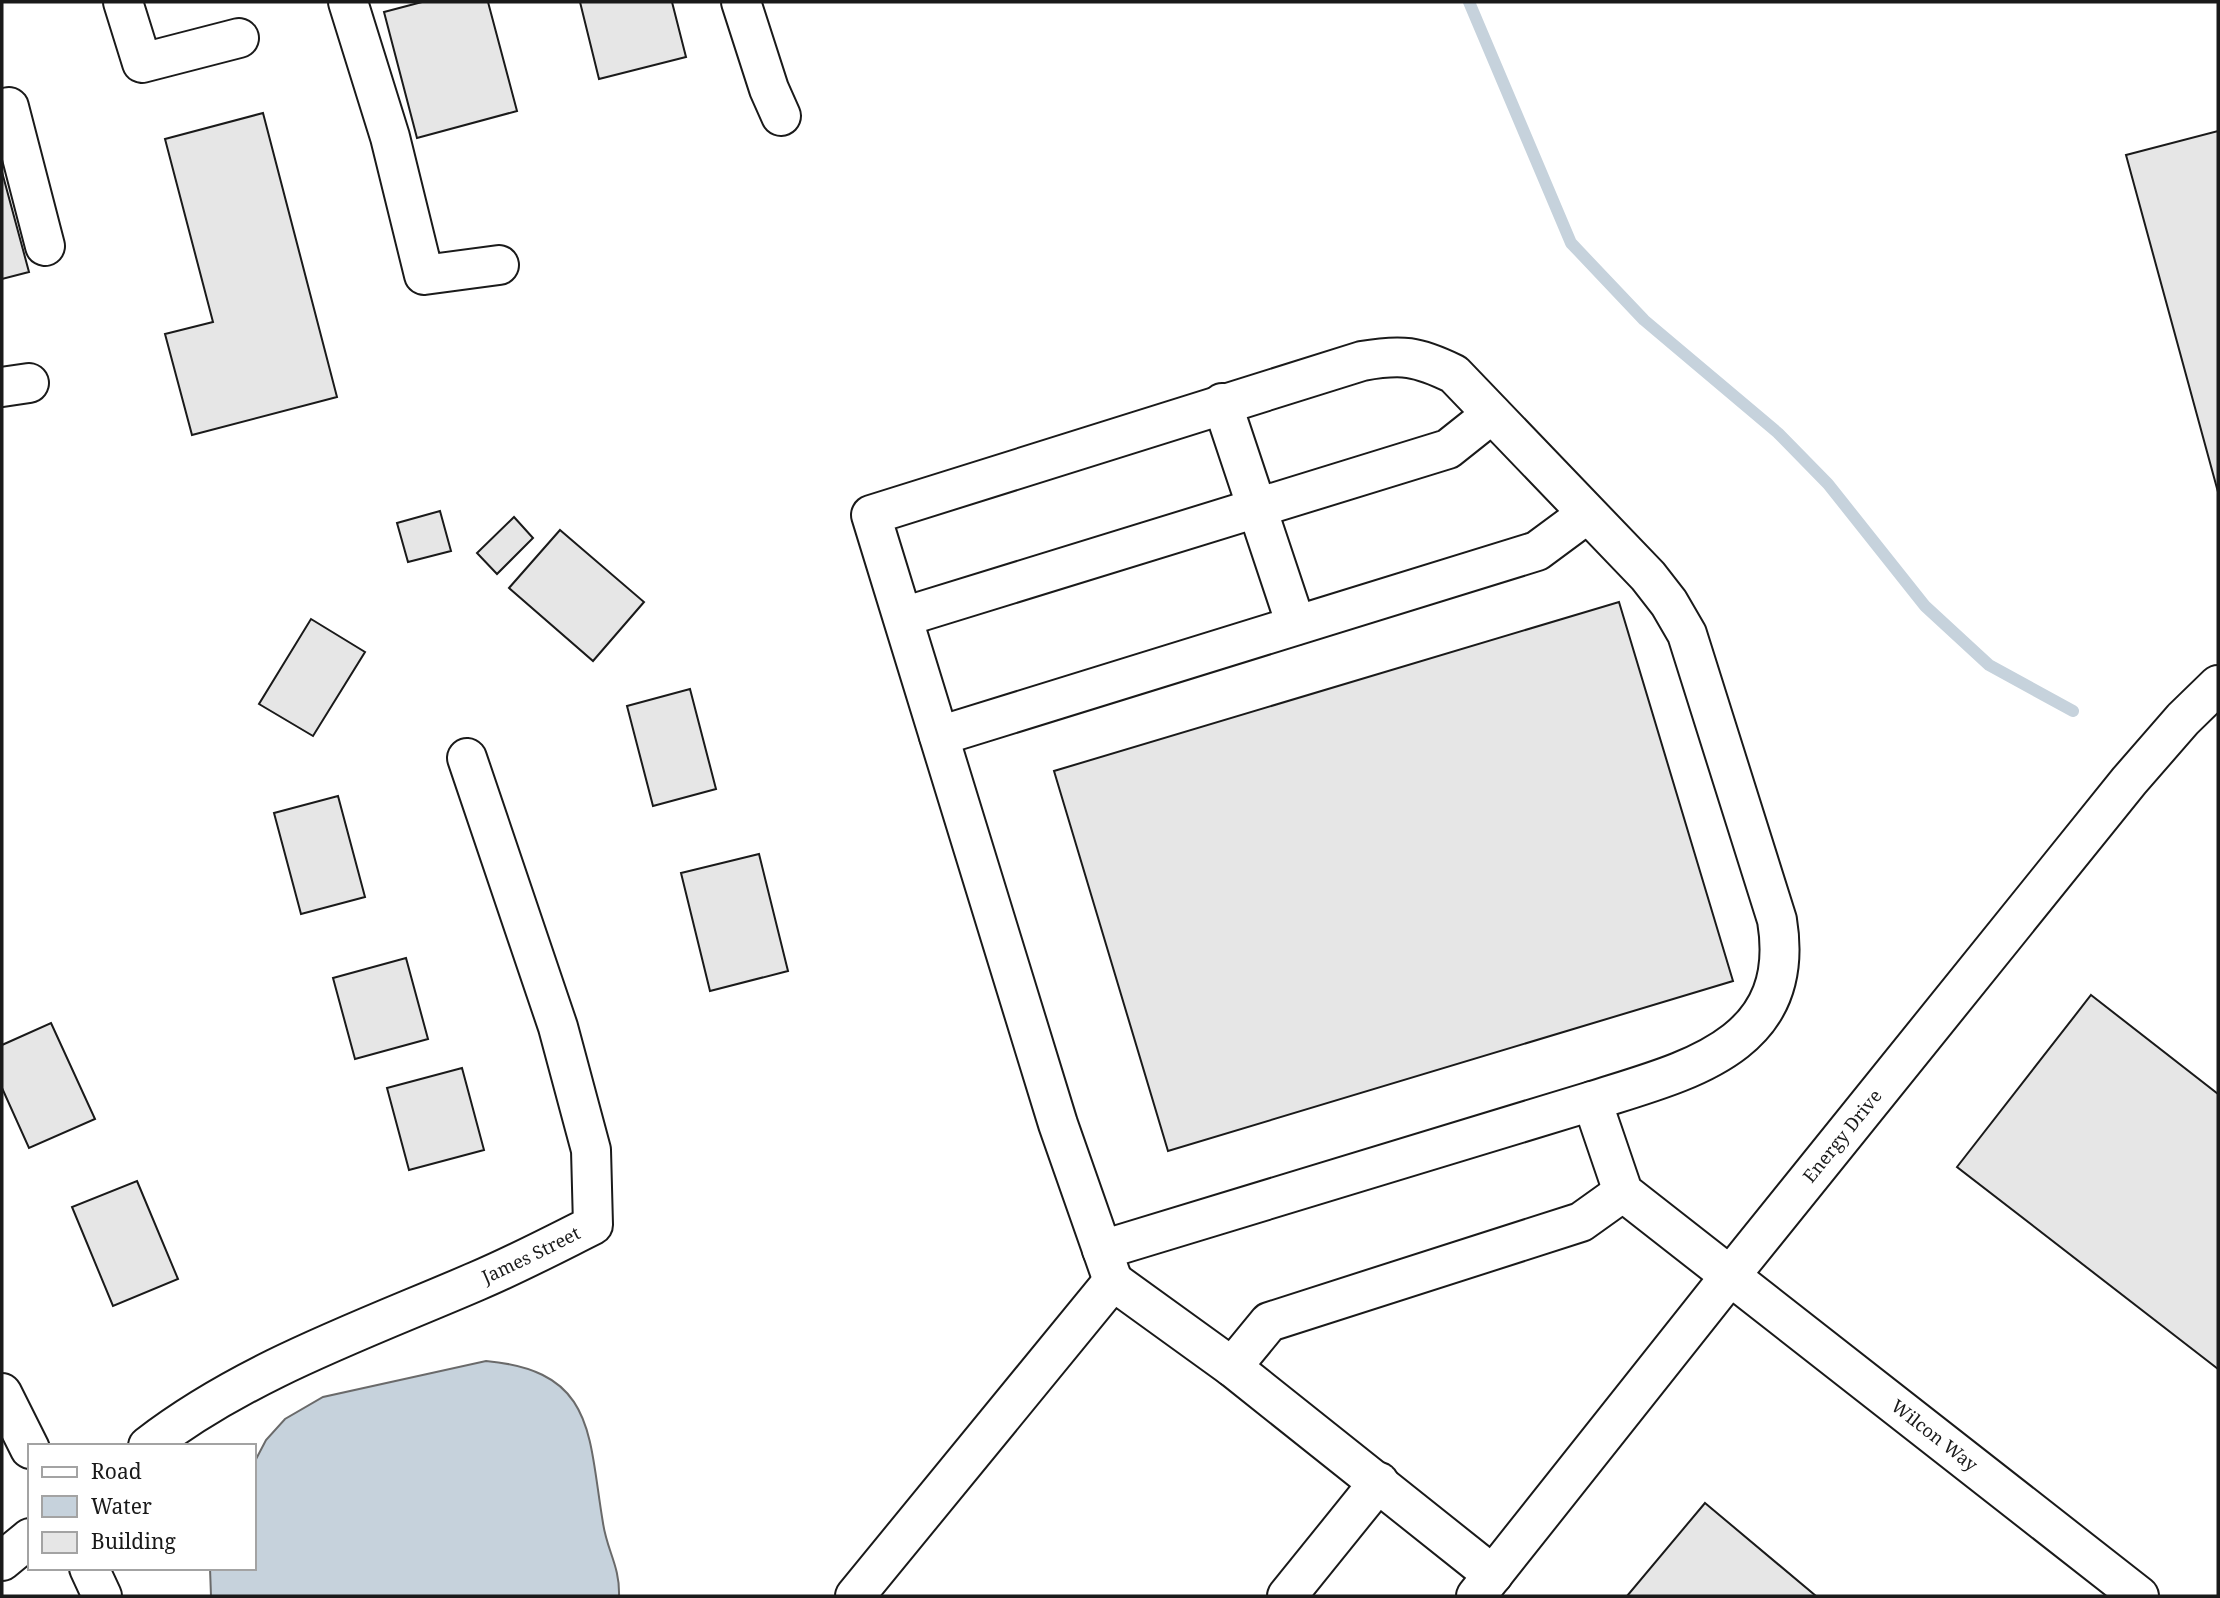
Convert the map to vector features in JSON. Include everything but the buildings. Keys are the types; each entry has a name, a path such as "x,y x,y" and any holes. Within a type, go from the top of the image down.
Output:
{"street":[{"path":"123,2 142,63 239,38"},
{"path":"348,2 390,137 424,275 499,265"},
{"path":"741,2 765,78 781,116"},
{"path":"4,99 45,246"},
{"path":"855,1596 1108,1266 1694,1068 1725,1052 1749,1028 1768,1000 1779,977 1782,949 1777,920 1687,634 1669,604 1648,576 1454,374 1426,360 1399,355 1362,361 1222,403 871,515 1058,1124 1108,1266 1231,1367 1379,1482 1485,1586"},
{"path":"1222,403 1296,625"},
{"path":"903,617 1448,449 1492,414"},
{"path":"939,736 1536,551 1587,514"},
{"name":"Energy Drive","path":"1485,1586 1730,1276 2129,781 2183,719 2218,685"},
{"name":"James Street","path":"151,1444 184,1418 327,1345 481,1280 593,1225 591,1150 562,1039 467,758"},
{"path":"1231,1367 1269,1322 1581,1222 1623,1192 1592,1101"},
{"name":"Wilcon Way","path":"1623,1192 2140,1596"},
{"path":"2,1393 28,1445"},
{"path":"1287,1596 1379,1482"},
{"path":"2,1561 28,1540"},
{"path":"90,1570 102,1596"}],"water":[{"path":"486,1361 522,1367 549,1378 567,1393 580,1413 588,1436 619,1596 211,1596 210,1570 256,1570 256,1459 266,1440 285,1419 323,1397"}],"waterway":[{"path":"1469,2 1571,243 1644,320 1778,433 1828,484 1925,606 1989,665 2073,711"}]}
